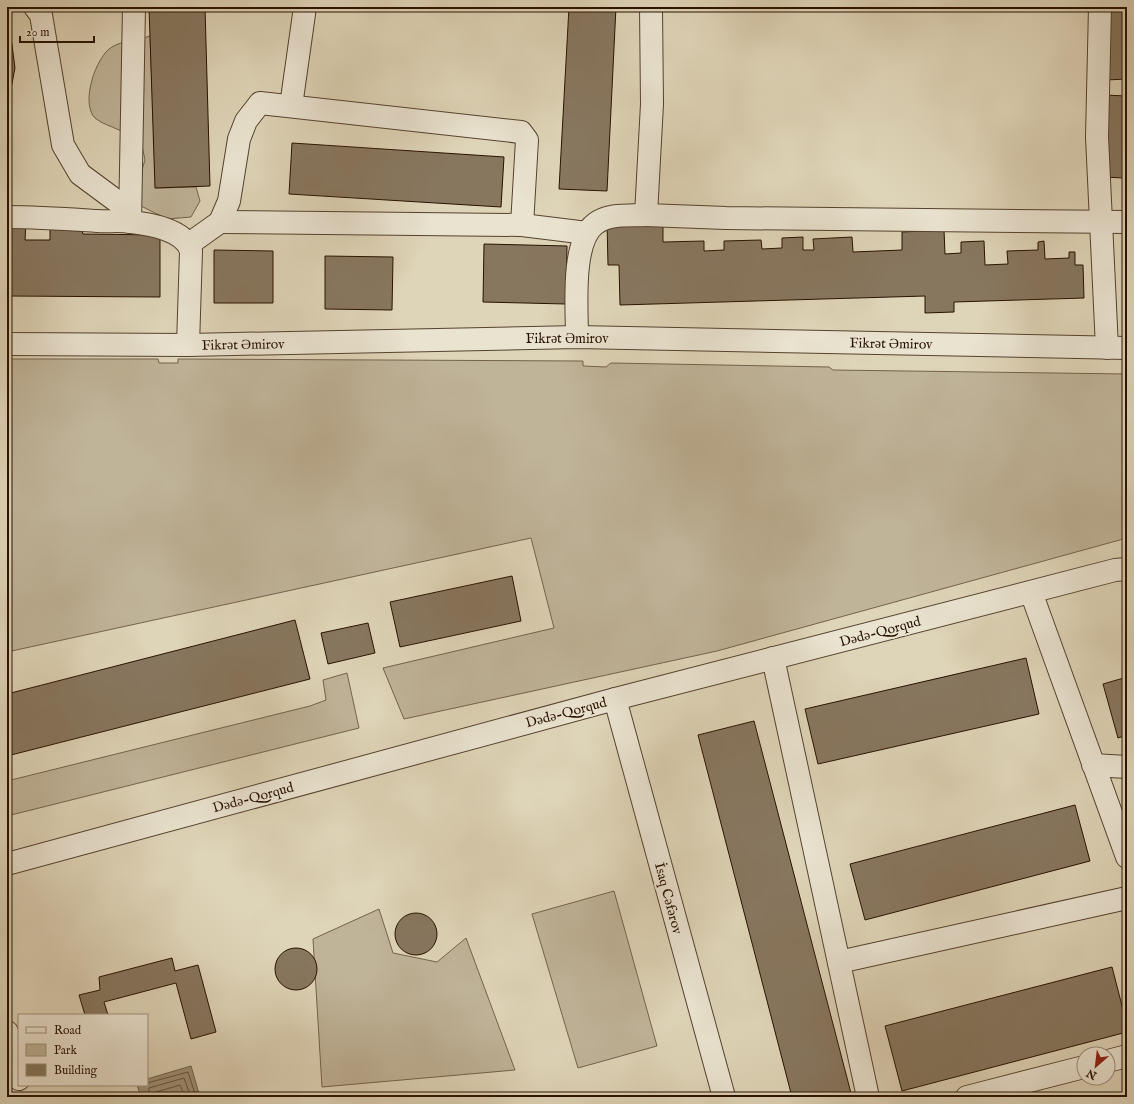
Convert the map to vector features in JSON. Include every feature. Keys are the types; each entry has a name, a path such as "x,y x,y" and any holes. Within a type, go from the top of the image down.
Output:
{"street":[{"path":"35,7 41,15 63,145 80,174 130,216 168,230 189,244 191,252 188,345"},
{"path":"130,216 134,7"},
{"path":"291,106 304,7"},
{"path":"646,215 652,104 651,7"},
{"path":"1100,7 1097,137 1102,223 1117,348"},
{"path":"189,244 220,222 229,201 239,139 246,121 260,103 521,132 527,140 522,225"},
{"path":"577,337 577,264 587,234 595,224 610,217 646,215 726,218 1102,223 1127,222"},
{"path":"7,217 57,217 99,221 130,216"},
{"path":"220,222 522,225 587,234"},
{"name":"Fikrət Əmirov","path":"7,344 188,345 577,337 1117,348"},
{"name":"Dədə-Qorqud","path":"7,864 615,699 1115,570 1127,569"},
{"path":"1030,592 1127,857"},
{"path":"773,658 868,1097"},
{"name":"İsaq Cəfərov","path":"615,699 724,1097"},
{"path":"1093,765 1127,767"},
{"path":"839,962 1127,898"},
{"path":"7,1032 18,1075"},
{"path":"1116,1059 1127,1056"},
{"path":"967,1097 1076,1069"},
{"path":"21,1086 24,1097"}],"green space":[{"path":"150,36 156,188 196,187 200,201 191,217 167,219 137,204 135,192 145,160 142,145 125,133 95,118 91,111 89,102 92,80 100,60 106,52 120,43"},
{"path":"7,359 158,359 159,363 178,363 178,359 583,361 583,366 606,367 611,363 829,367 833,370 1127,374 1127,538 717,651 404,719 383,668 554,628 531,538 7,652"},
{"path":"347,673 359,728 7,816 7,781 310,706 326,700 323,680"},
{"path":"614,891 657,1046 578,1068 532,914"},
{"path":"379,909 393,953 437,962 466,938 515,1070 322,1087 313,939"}],"water":[{"path":"191,1066 200,1097 141,1097 137,1086 148,1086 148,1079"}],"building":[{"path":"7,7 15,68 8,104 7,132"},
{"path":"149,7 205,7 210,186 155,188"},
{"path":"569,7 616,7 607,191 559,189"},
{"path":"1105,7 1127,7 1127,79 1106,80"},
{"path":"1105,95 1126,96 1124,178 1102,177"},
{"path":"292,143 504,157 501,207 289,194"},
{"path":"663,222 663,242 704,241 704,251 724,250 724,241 761,240 762,249 782,248 782,238 803,237 803,250 814,250 813,239 852,237 853,252 902,250 902,232 944,230 945,254 961,253 961,242 984,241 985,265 1008,264 1007,251 1038,250 1038,242 1044,241 1045,259 1069,258 1069,252 1075,252 1075,265 1083,265 1084,298 954,302 954,312 925,313 925,296 620,305 619,265 608,265 607,223"},
{"path":"7,223 26,223 25,240 50,240 50,223 80,224 83,234 160,235 160,297 7,296"},
{"path":"484,244 567,246 566,304 483,302"},
{"path":"214,250 273,251 273,303 214,303"},
{"path":"325,256 393,257 392,310 325,309"},
{"path":"512,576 521,621 400,647 390,602"},
{"path":"295,620 310,679 7,756 7,694"},
{"path":"368,623 375,653 328,664 321,633"},
{"path":"1026,658 1039,714 818,764 805,709"},
{"path":"1127,677 1127,735 1118,738 1103,684"},
{"path":"754,721 852,1097 792,1097 698,735"},
{"path":"1075,805 1090,861 865,920 850,864"},
{"path":"416,913 431,919 437,934 431,949 416,955 401,949 395,934 401,919"},
{"path":"296,948 311,954 317,969 311,984 296,990 281,984 275,969 281,954"},
{"path":"172,958 175,971 198,965 216,1032 191,1039 176,983 104,1002 108,1014 85,1014 79,995 100,990 99,977"},
{"path":"1112,967 1127,1025 1127,1032 902,1091 885,1026"}]}
